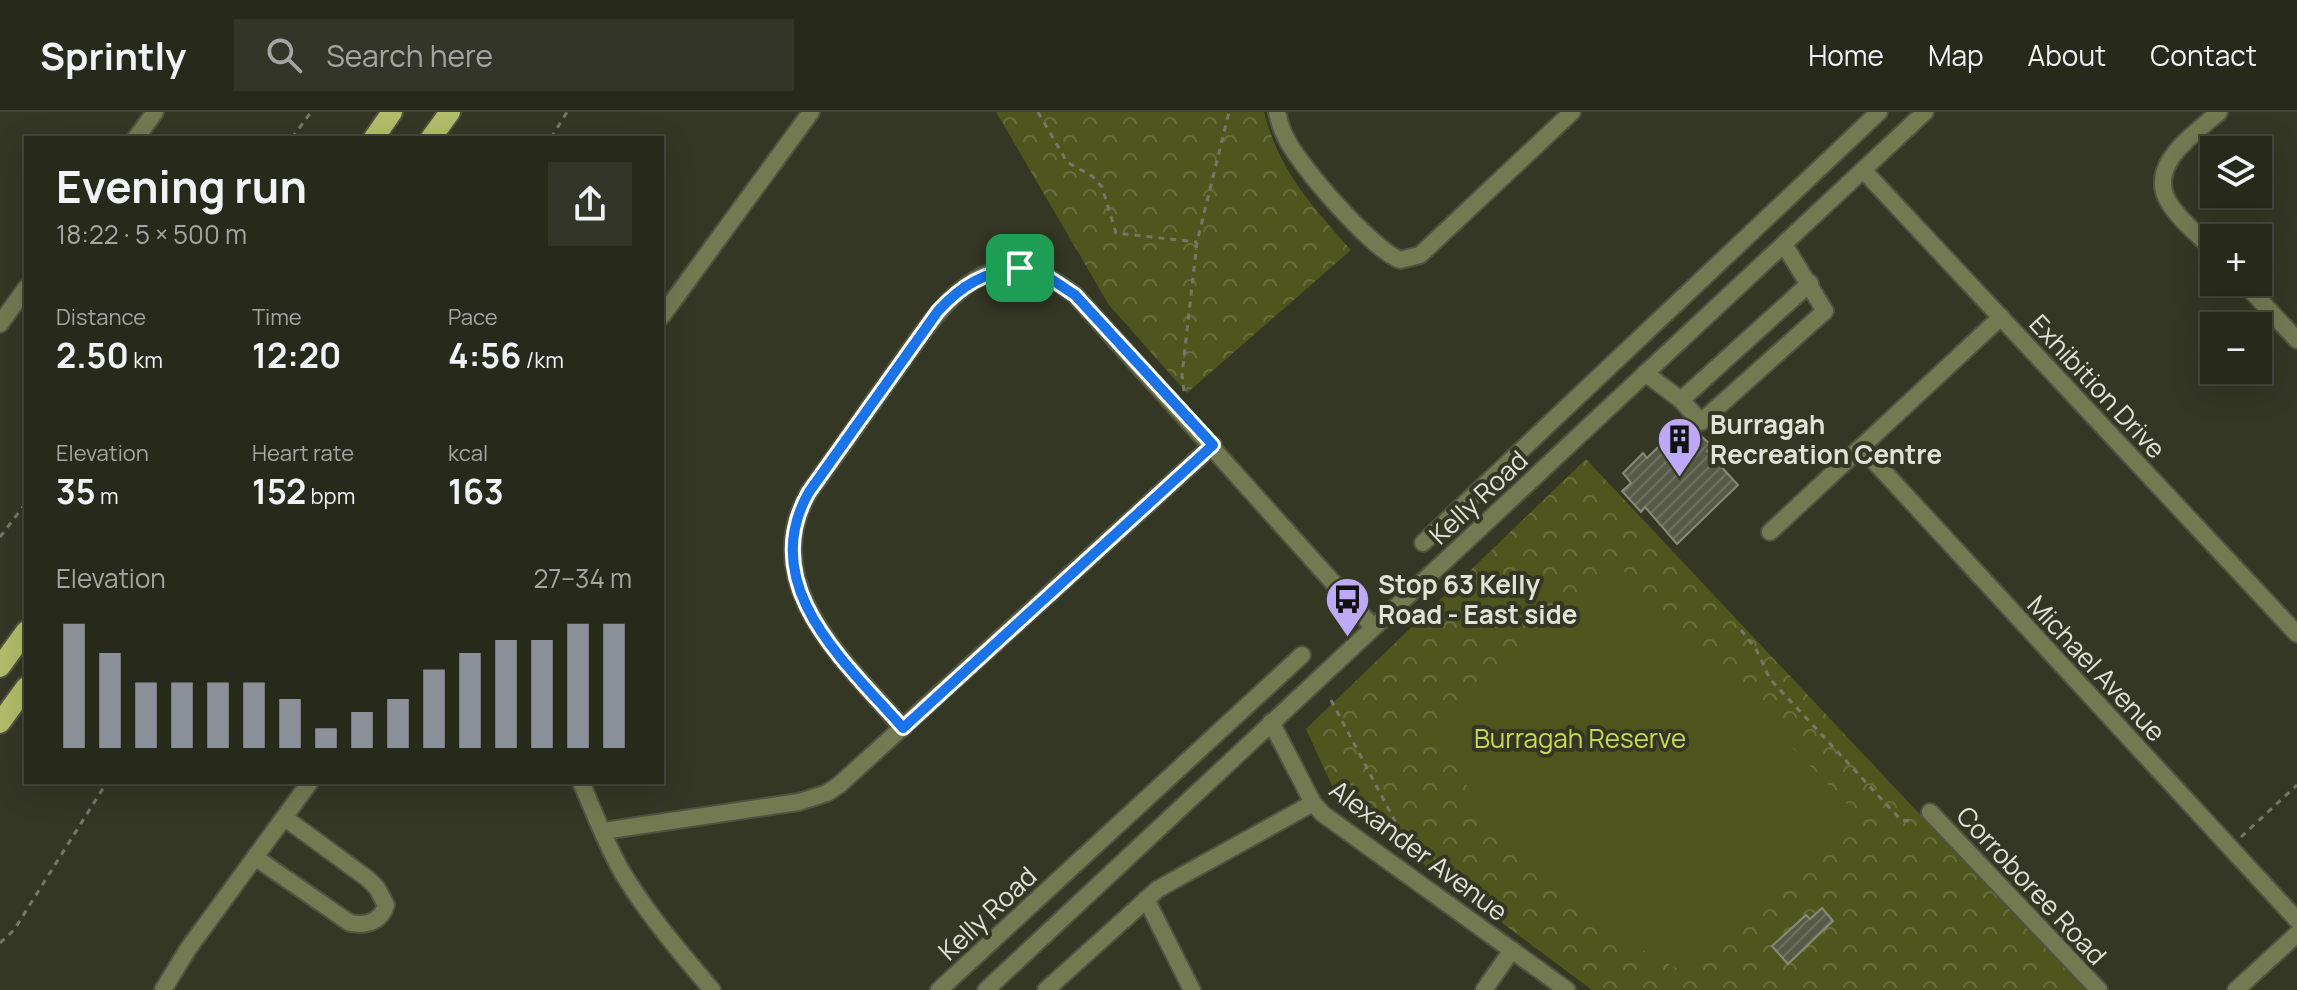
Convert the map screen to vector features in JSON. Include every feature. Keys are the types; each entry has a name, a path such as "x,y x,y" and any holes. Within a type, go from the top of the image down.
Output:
{"main road":[{"path":"375,136 392,112"},
{"path":"432,136 450,112"},
{"path":"0,667 24,634"},
{"path":"0,723 24,690"}],"street":[{"path":"137,136 155,112"},
{"path":"664,313 811,112"},
{"path":"1277,112 1284,135 1310,171 1380,248 1400,260 1420,255 1572,112"},
{"name":"Kelly Road","path":"1423,543 1879,112"},
{"name":"Kelly Road","path":"986,990 1925,112"},
{"path":"2200,236 2169,204 2163,182 2173,154 2219,112"},
{"name":"Exhibition Drive","path":"1864,171 2297,634"},
{"path":"1645,373 1681,400 1701,422 1825,311 1785,246"},
{"path":"903,728 824,637 802,600 796,576 795,531 798,515 809,492 938,311 968,284 993,272 1020,268 1045,275 1075,295 1213,445 1373,627"},
{"path":"1681,400 1810,283"},
{"path":"0,322 24,291"},
{"path":"2256,296 2297,340"},
{"path":"1670,308 1691,331"},
{"path":"1770,532 2001,317"},
{"path":"603,831 763,809 814,798 851,776 1213,445"},
{"name":"Michael Avenue","path":"1862,448 2297,920"},
{"name":"Kelly Road","path":"939,990 1302,655"},
{"name":"Alexander Avenue","path":"1271,722 1313,803 1323,814 1567,990"},
{"path":"163,990 188,949 309,784"},
{"path":"582,784 620,869 647,910 711,990"},
{"path":"1046,990 1146,899 1182,874 1313,803"},
{"name":"Corroboree Road","path":"1930,812 2099,990"},
{"path":"256,858 350,923 371,923 384,911 386,905 377,888 285,818"},
{"path":"1102,839 1122,863"},
{"path":"1146,899 1192,990"},
{"path":"2236,990 2297,934"},
{"path":"1484,990 1512,950"}],"path":[{"path":"293,136 311,112"},
{"path":"552,136 567,112"},
{"path":"1038,112 1067,162 1092,176 1102,187 1116,233 1197,242"},
{"path":"1184,414 1186,402 1182,375 1197,242 1229,112"},
{"path":"0,537 24,506"},
{"path":"1741,630 1756,649 1770,679 1901,820 1911,821"},
{"path":"1331,700 1417,864"},
{"path":"0,943 14,930 106,784"},
{"path":"2230,848 2297,785"}],"green space":[{"path":"996,112 1264,112 1278,152 1298,187 1351,250 1187,393 1109,305"},
{"name":"Burragah Reserve","path":"1586,459 2085,990 1592,990 1339,801 1306,729"},
{"path":"1614,561 1861,819 1687,974 1615,935 1474,800 1436,725"}],"building":[{"name":"Burragah Recreation Centre","path":"1685,421 1712,446 1707,451 1738,485 1677,544 1645,507 1641,512 1622,491 1631,483 1623,473 1643,453 1647,458"},
{"path":"1822,908 1833,921 1788,964 1772,946 1806,915 1810,919"}],"place":[{"name":"Burragah Recreation Centre","path":"1679,478"},
{"name":"Stop 63 Kelly Road - East side","path":"1347,638"}],"route":[{"path":"1020,268 1045,275 1075,295 1213,445 903,728 824,637 802,600 794,551 798,515 809,492 938,311 979,278 1005,269 1020,268"}]}
